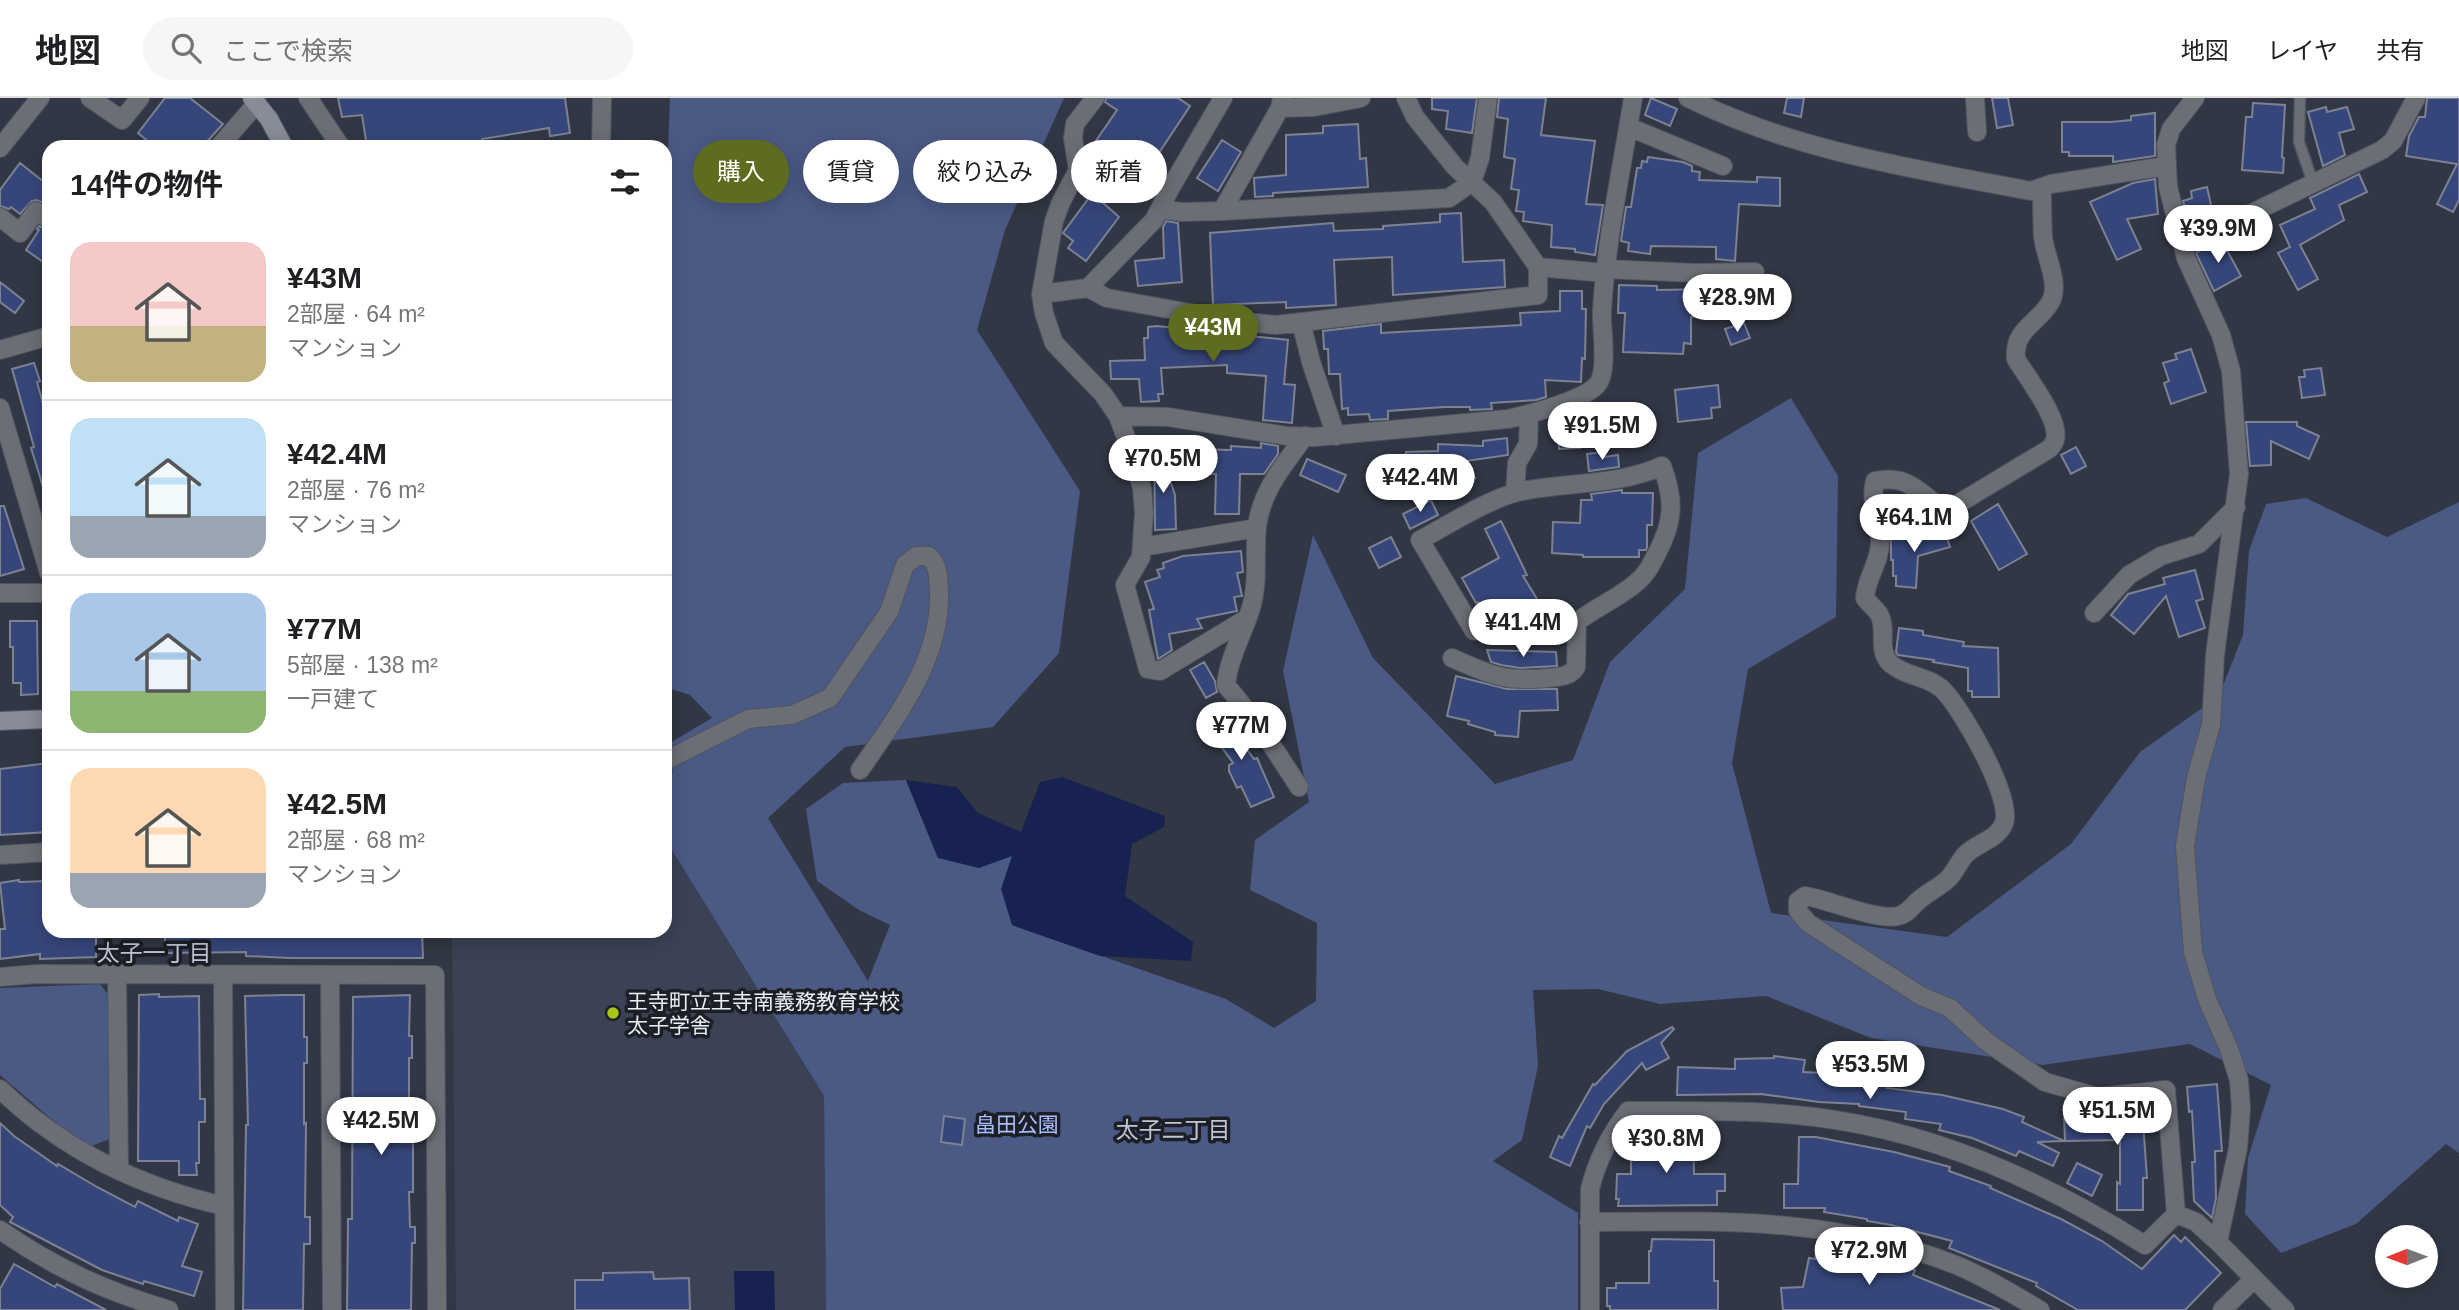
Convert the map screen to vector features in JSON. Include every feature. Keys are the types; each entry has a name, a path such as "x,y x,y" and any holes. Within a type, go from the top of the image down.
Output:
{"street":[{"path":"2,143 40,98"},
{"path":"90,98 122,120 140,98"},
{"path":"308,98 337,140"},
{"path":"601,140 602,98"},
{"path":"1094,98 1075,124 1073,138 1078,170 1054,221 1041,294 1054,343 1103,394 1118,416 1142,488 1144,513 1141,557 1125,585 1148,669 1160,671 1246,619"},
{"path":"1087,288 1154,220 1223,98"},
{"path":"1222,211 1281,103 1314,107 1361,98"},
{"path":"1041,294 1087,288 1107,298 1236,321 1276,325 1538,295 1538,267 1493,202 1455,167 1415,117 1406,98"},
{"path":"1160,209 1181,212 1222,211 1449,198 1472,183 1480,158 1488,98"},
{"path":"1118,416 1168,417 1263,432 1336,436 1508,419 1530,415 1585,393 1598,384 1603,372 1601,316 1605,271 1633,98"},
{"path":"1975,98 1977,132"},
{"path":"2195,98 2171,129 2166,145 2168,187 2186,258 2221,335 2231,371 2239,474 2215,655 2211,725 2196,778 2185,846 2193,952 2207,999 2239,1080 2241,1110 2238,1147 2218,1242"},
{"path":"2180,240 2225,226 2382,150 2393,141 2416,98"},
{"path":"224,140 255,100 280,140"},
{"path":"1699,101 1810,145 1886,163 2031,191 2166,166"},
{"path":"1629,127 1723,166"},
{"path":"1590,1310 1590,1189 1594,1172 1608,1140 1628,1111 1790,1114 1877,1128 1991,1163 2042,1186 2145,1245 2176,1214 2166,1090 2098,1097 2045,1082 1987,1042 1950,1008 1910,989 1808,923 1798,911 1798,901 1805,897 1820,898 1877,915 1897,917 1908,912 1920,899 1948,878 1975,846 1998,834 2005,821 1994,779 1977,738 1954,704 1932,682 1891,664 1884,653 1879,613 1865,598 1866,587 1881,543 1871,492 1874,481 1898,480 1916,488 1943,508 1951,508 2049,449 2055,441 2056,431 2052,417 2015,359 2015,349 2023,332 2051,302 2054,292 2043,236 2042,187"},
{"path":"0,217 20,233 36,211 42,215"},
{"path":"1538,267 1605,271 1755,272"},
{"path":"1301,322 1336,436"},
{"path":"0,350 42,338"},
{"path":"0,408 42,549"},
{"path":"1515,492 1517,463 1528,444 1530,415"},
{"path":"1299,787 1261,727 1226,685 1228,666 1251,607 1256,579 1257,528 1261,506 1268,489 1305,436"},
{"path":"1452,658 1488,674 1518,680 1564,676 1573,672 1576,667 1577,622 1638,582 1667,536 1672,516 1670,487 1662,466 1620,480 1515,492 1420,540 1474,631"},
{"path":"2094,613 2129,575 2161,556 2199,544 2236,507"},
{"path":"1142,547 1257,528"},
{"path":"672,757 748,719 792,715 830,698 889,612 905,565 916,556 929,556 937,565 939,606 926,666 901,711 860,770"},
{"path":"0,593 42,593"},
{"path":"0,721 42,719"},
{"path":"0,855 42,852"},
{"path":"0,977 37,974 435,975 437,1310"},
{"path":"117,974 119,1170"},
{"path":"223,975 225,1310"},
{"path":"330,975 332,1310"},
{"path":"0,1089 59,1137 119,1170 163,1189 225,1206"},
{"path":"2176,1214 2196,1222 2285,1310"},
{"path":"1589,1222 1741,1222 1814,1227 1846,1233 1956,1265 2040,1310"},
{"path":"0,1230 23,1247 90,1283 169,1310"},
{"path":"2222,1310 2255,1279"}],"lane":[{"path":"2300,98 2299,142 2313,183"}],"shaded area":[{"path":"1062,777 1165,816 1164,827 1132,844 1125,896 1193,942 1191,961 1100,956 1012,925 1001,889 1012,856 979,868 938,858 906,780 957,787 978,813 1021,832 1040,782"},
{"name":"王寺町立王寺南義務教育学校 太子学舎","path":"672,850 824,1096 826,1310 456,1310 452,938 672,938"},
{"path":"734,1271 774,1271 775,1310 735,1310"}],"green space":[{"name":"畠田公園","path":"670,98 1064,98 1045,140 913,140 913,203 1017,203 1005,230 977,330 1080,491 1059,653 993,727 845,747 768,818 868,981 890,925 859,910 817,881 806,809 843,783 906,780 938,858 1013,856 1012,925 1226,999 1274,1028 1316,1001 1317,923 1250,890 1255,840 1309,802 1283,671 1313,535 1373,658 1495,784 1573,760 1610,662 1685,589 1698,453 1791,398 1838,476 1836,617 1748,669 1732,763 1771,913 1947,937 2071,844 2140,752 2219,696 2243,635 2249,551 2266,504 2306,498 2387,537 2459,502 2459,1153 2446,1144 2356,1224 2281,1253 2245,1214 2248,1158 2271,1085 2190,1044 2042,1065 1871,1038 1766,996 1660,1004 1598,989 1533,990 1538,1066 1522,1140 1493,1161 1578,1213 1578,1310 826,1310 824,1096 672,850 672,742 712,718 690,695 672,689 672,140 668,140"},
{"path":"100,984 110,997 110,1139 91,1146 57,1124 0,1075 0,988"}],"building":[{"path":"165,98 190,98 223,124 208,140 146,140 138,133"},
{"path":"338,98 565,98 570,133 550,136 549,128 482,140 366,140 362,115 342,117"},
{"path":"1106,98 1178,98 1190,106 1167,141 1097,140 1117,110 1105,102"},
{"path":"1432,98 1477,98 1472,133 1446,129 1448,111 1432,109"},
{"path":"1499,98 1546,98 1541,135 1595,141 1586,204 1603,205 1595,255 1575,252 1575,249 1551,247 1552,225 1523,221 1524,212 1516,211 1519,190 1511,189 1515,159 1504,157 1508,119 1497,117"},
{"path":"1651,98 1677,109 1670,126 1645,115"},
{"path":"1787,98 1804,98 1801,117 1784,113"},
{"path":"1992,98 2008,98 2013,125 1997,128"},
{"path":"2427,98 2459,98 2459,200 2453,212 2437,204 2457,164 2406,156 2409,136 2419,117 2425,117"},
{"path":"2253,103 2285,105 2283,173 2242,170 2246,117 2252,117"},
{"path":"2326,107 2327,112 2347,107 2354,129 2339,133 2345,155 2323,166 2308,112"},
{"path":"2155,113 2155,156 2113,162 2113,156 2069,156 2069,152 2062,152 2062,122 2111,122"},
{"path":"1358,124 1360,159 1366,158 1368,187 1273,193 1273,196 1255,197 1254,178 1286,175 1286,135 1323,133 1323,126"},
{"path":"1222,140 1241,152 1218,191 1197,178"},
{"path":"1648,157 1683,162 1692,166 1692,171 1700,172 1699,180 1757,182 1757,177 1780,178 1780,206 1739,204 1735,261 1716,259 1716,247 1651,246 1650,254 1628,251 1629,243 1621,241 1626,207 1631,207 1637,168 1641,168 1642,161 1647,162"},
{"path":"20,163 42,180 42,202 32,201 20,214 11,207 9,209 0,206 0,190"},
{"path":"2359,174 2367,192 2339,205 2344,220 2300,245 2318,279 2298,290 2278,253 2290,247 2280,225 2315,209 2310,198"},
{"path":"2155,179 2158,214 2127,219 2141,249 2117,260 2090,202 2133,183"},
{"path":"2207,187 2214,218 2189,224 2183,201 2192,198 2191,191"},
{"path":"1085,203 1103,203 1119,217 1086,261 1068,248 1073,241 1063,233"},
{"path":"1461,213 1463,262 1504,260 1505,287 1393,295 1392,257 1334,260 1336,305 1286,308 1286,302 1213,305 1210,233 1333,223 1334,231 1383,229 1383,226 1440,222 1440,214"},
{"path":"1166,221 1178,223 1182,282 1138,286 1135,261 1164,258 1163,227"},
{"path":"39,226 42,227 42,261 26,250 39,230"},
{"path":"2221,239 2241,276 2214,291 2196,253"},
{"path":"0,282 24,301 15,313 0,302"},
{"path":"1619,285 1657,286 1657,290 1709,289 1710,317 1691,317 1691,344 1684,343 1683,354 1623,352 1625,313 1618,313"},
{"path":"1560,291 1582,291 1582,309 1586,309 1585,359 1582,358 1581,382 1545,380 1546,397 1491,403 1492,409 1444,407 1388,411 1388,419 1370,420 1369,414 1348,415 1348,408 1342,409 1340,374 1329,374 1328,349 1324,349 1323,331 1381,324 1381,333 1521,325 1520,313 1560,311"},
{"path":"1744,323 1750,338 1731,345 1725,329"},
{"path":"1148,327 1185,329 1185,335 1221,333 1288,340 1284,384 1295,385 1292,423 1263,420 1266,376 1227,373 1227,365 1161,368 1163,394 1158,394 1159,401 1141,402 1139,379 1111,379 1110,361 1145,360 1144,338 1148,338"},
{"path":"2191,349 2206,392 2171,404 2164,383 2169,381 2163,363 2177,359 2175,354"},
{"path":"34,363 40,381 37,382 42,400 42,483 31,448 34,447 12,369"},
{"path":"2321,368 2325,395 2302,398 2299,377 2305,377 2304,370"},
{"path":"1718,385 1720,407 1711,408 1712,418 1678,422 1675,390"},
{"path":"2246,422 2297,422 2297,426 2319,436 2309,459 2271,441 2271,465 2250,466"},
{"path":"1579,429 1580,448 1559,449 1558,431"},
{"path":"1507,438 1508,455 1466,461 1475,478 1406,480 1406,452 1438,451 1438,444 1483,446 1483,441"},
{"path":"1157,442 1175,495 1176,529 1155,530 1154,443"},
{"path":"1261,443 1278,446 1278,454 1264,474 1240,474 1239,514 1215,514 1216,474 1194,473 1195,449 1231,450 1231,446 1261,448"},
{"path":"2076,447 2086,466 2071,474 2061,455"},
{"path":"1604,452 1604,457 1618,455 1619,467 1589,471 1587,454"},
{"path":"1307,459 1346,475 1338,492 1300,475"},
{"path":"1622,490 1622,493 1653,493 1652,525 1647,525 1647,547 1646,550 1639,550 1639,557 1583,557 1552,553 1553,522 1580,523 1581,500 1592,500 1591,494"},
{"path":"1431,500 1438,515 1410,529 1403,514"},
{"path":"1998,504 2027,554 1999,570 1971,521"},
{"path":"0,506 4,506 24,569 0,576"},
{"path":"1501,521 1527,575 1523,576 1554,627 1526,643 1502,601 1483,612 1462,578 1499,558 1485,529"},
{"path":"1944,528 1950,547 1918,556 1916,588 1896,586 1891,560 1891,537 1922,535"},
{"path":"1391,537 1401,557 1379,568 1369,548"},
{"path":"1241,551 1243,572 1237,573 1242,596 1234,597 1237,611 1197,619 1202,628 1169,634 1172,650 1158,659 1149,610 1154,609 1145,582 1160,577 1157,570 1164,568 1163,563 1183,556"},
{"path":"2195,570 2203,599 2196,601 2205,628 2179,637 2166,596 2134,634 2111,615 2128,594 2165,584 2163,578"},
{"path":"10,621 37,621 38,694 21,695 21,683 13,683"},
{"path":"1899,628 1923,631 1923,635 1964,642 1963,646 1998,648 1999,697 1972,697 1972,691 1968,691 1968,668 1898,655 1896,652"},
{"path":"1487,650 1556,652 1557,666 1520,668 1501,665 1491,662"},
{"path":"1204,662 1215,681 1217,692 1206,698 1190,670"},
{"path":"1456,676 1507,689 1557,689 1558,710 1520,711 1518,737 1495,735 1495,732 1468,724 1469,721 1447,716"},
{"path":"1219,711 1254,759 1257,758 1274,797 1251,807 1241,786 1237,788 1229,771 1229,765 1233,763 1204,723"},
{"path":"42,764 42,832 0,835 0,769"},
{"path":"19,880 42,881 42,938 96,938 96,957 40,959 40,954 0,959 0,929 5,929 0,883"},
{"path":"165,938 422,938 423,958 289,958 246,956 246,952 165,953"},
{"path":"159,994 159,997 199,996 200,1099 205,1099 205,1122 199,1122 197,1175 179,1175 179,1161 138,1161 139,995"},
{"path":"304,995 304,1037 307,1037 307,1063 304,1063 305,1217 310,1217 310,1244 304,1244 303,1310 243,1310 248,1125 245,996"},
{"path":"410,995 409,1036 412,1036 412,1058 409,1058 409,1127 413,1127 413,1192 409,1192 410,1227 415,1227 415,1243 412,1243 411,1310 347,1310 348,1219 352,1219 353,997"},
{"path":"1672,1027 1674,1029 1661,1043 1669,1058 1646,1070 1642,1063 1604,1104 1590,1128 1587,1126 1570,1166 1550,1157 1559,1136 1562,1138 1593,1084 1595,1085 1627,1051"},
{"path":"1774,1056 1805,1060 1803,1072 1844,1074 1844,1079 1942,1095 2003,1109 2024,1117 2022,1122 2064,1141 2037,1142 2059,1153 2053,1166 2019,1151 2016,1156 1972,1138 1939,1130 1941,1124 1905,1119 1906,1112 1859,1104 1761,1094 1677,1095 1678,1067 1735,1069 1735,1059"},
{"path":"2217,1084 2222,1151 2215,1151 2216,1198 2212,1218 2194,1201 2192,1111 2189,1112 2187,1087"},
{"path":"2142,1107 2147,1178 2143,1178 2143,1210 2117,1210 2120,1140 2065,1141 2064,1113 2116,1112 2116,1108"},
{"path":"944,1116 965,1119 962,1145 941,1142"},
{"path":"0,1123 57,1166 58,1164 135,1207 138,1201 178,1221 179,1217 198,1224 182,1266 202,1272 194,1296 144,1281 143,1284 102,1270 10,1222 13,1217 0,1205"},
{"path":"1660,1132 1659,1135 1693,1134 1694,1174 1725,1174 1725,1191 1717,1191 1717,1205 1618,1206 1617,1174 1631,1174 1631,1141 1641,1141 1641,1133"},
{"path":"1799,1137 1816,1137 1894,1152 1950,1167 1949,1171 1991,1186 1990,1188 2061,1219 2102,1241 2142,1269 2174,1235 2181,1242 2185,1237 2221,1273 2185,1310 2078,1310 2036,1286 2037,1283 1949,1248 1952,1241 1867,1219 1824,1212 1825,1208 1784,1208 1784,1184 1798,1184"},
{"path":"2077,1163 2102,1175 2092,1196 2067,1183"},
{"path":"1652,1239 1714,1240 1714,1281 1718,1281 1718,1310 1610,1310 1610,1306 1607,1306 1607,1288 1616,1288 1616,1283 1649,1283 1649,1251"},
{"path":"1817,1247 1876,1258 1915,1270 1913,1275 2000,1310 1783,1310 1781,1288 1803,1287 1809,1258 1815,1259"},
{"path":"14,1264 55,1287 57,1284 106,1310 0,1310 0,1289"},
{"path":"653,1272 654,1279 689,1278 690,1310 575,1310 575,1280 603,1280 603,1273"}],"place":[{"name":"王寺町立王寺南義務教育学校 太子学舎","path":"613,1013"}],"district":[{"name":"太子一丁目","path":"154,953"},
{"name":"太子二丁目","path":"1173,1130"}]}
